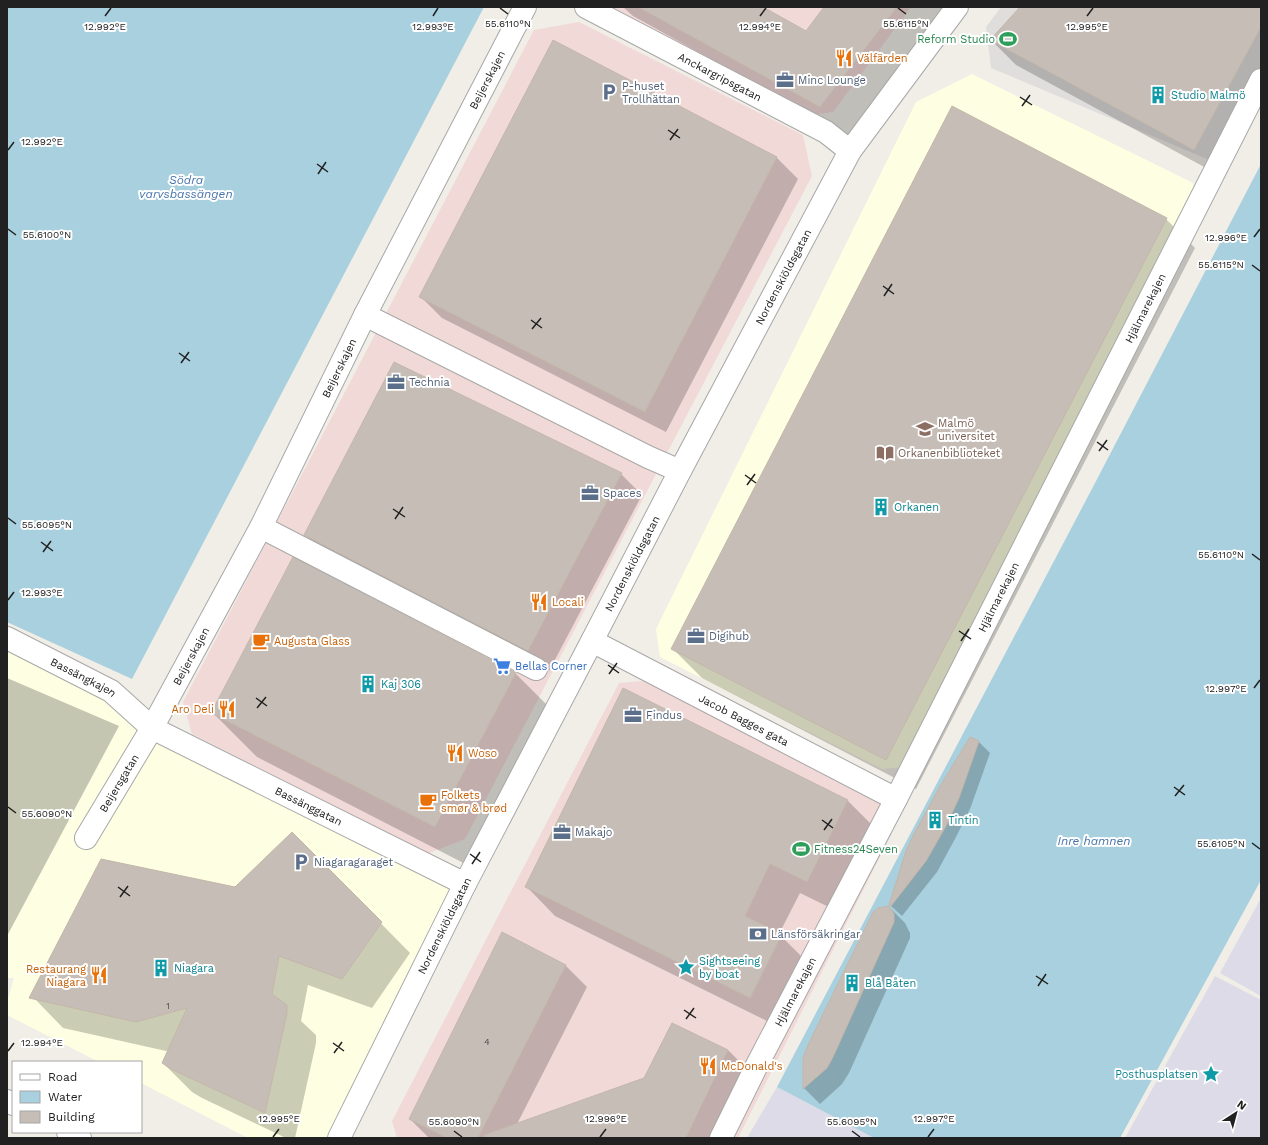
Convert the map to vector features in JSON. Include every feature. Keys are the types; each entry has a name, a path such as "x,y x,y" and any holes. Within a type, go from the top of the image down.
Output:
{"street":[{"name":"Beijerskajen","path":"152,728 261,528 365,315 525,7"},
{"name":"Anckargripsgatan","path":"586,7 826,132 850,151"},
{"name":"Nordenskiöldsgatan","path":"339,1138 465,884 680,471 850,151 957,7"},
{"name":"Hjälmarekajen","path":"722,1136 757,1065 896,799 1261,80"},
{"path":"365,315 634,450 680,471"},
{"path":"261,528 536,669"},
{"name":"Bassängkajen","path":"7,638 111,691 152,728"},
{"name":"Jacob Bagges gata","path":"592,641 896,799"},
{"name":"Beijersgatan","path":"86,838 152,728"},
{"name":"Bassänggatan","path":"152,728 465,884"},
{"path":"70,1133 80,1138"}],"shaded area":[{"path":"608,7 911,7 833,112 810,115"},
{"name":"Studio Malmö","path":"1001,7 1261,7 1261,99 1226,167 991,68 986,27"},
{"path":"579,22 803,135 812,176 465,839 427,854 192,734 183,702 534,30"},
{"name":"Malmö universitet","path":"972,74 1193,183 1197,229 924,765 882,769 660,657 656,629 916,102"},
{"path":"7,638 152,728 453,886 329,1138 248,1138 142,1084 142,1061 97,1061 7,1015 7,1002 14,978 7,978"},
{"path":"7,678 119,726 7,936"},
{"path":"654,680 878,800 892,833 738,1138 397,1138 392,1121 619,683"},
{"path":"1261,898 1261,996 1220,973"},
{"name":"Posthusplatsen","path":"1215,976 1261,1000 1261,1138 1125,1138"},
{"path":"777,1087 874,1138 747,1138"}],"water":[{"name":"Södra varvsbassängen","path":"7,7 484,7 132,679 7,622"},
{"name":"Inre hamnen","path":"1261,164 1261,880 1120,1138 874,1138 777,1087"}],"building":[{"path":"638,7 763,7 806,31 824,7 897,7 820,107"},
{"name":"Studio Malmö","path":"1020,7 1261,7 1261,27 1194,150 990,40"},
{"path":"553,40 777,157 645,412 419,297"},
{"name":"Malmö universitet","path":"952,106 1167,218 886,760 671,649"},
{"path":"394,362 622,473 528,651 304,535"},
{"name":"Kaj 306","path":"293,557 516,673 435,827 211,713"},
{"path":"623,688 848,800 807,882 770,864 745,916 782,934 750,998 525,887"},
{"name":"Tintin","path":"970,737 979,741 959,798 946,826 926,861 891,906 889,905 906,851 939,788"},
{"name":"Niagara","path":"292,832 382,922 342,979 279,956 272,994 287,1005 287,1013 265,1113 171,1069 162,1063 187,1008 136,1022 29,998 101,859 235,887"},
{"name":"Blå Båten","path":"889,906 894,914 894,922 833,1057 827,1068 803,1089 803,1058 808,1045 873,912 878,908"},
{"path":"502,932 566,965 478,1138 447,1138 409,1119"},
{"path":"672,1023 728,1050 686,1138 485,1138 484,1135 644,1078"}],"place":[{"name":"Reform Studio","path":"1008,39"},
{"name":"Välfärden","path":"844,58"},
{"name":"Minc Lounge","path":"785,80"},
{"name":"P-huset Trollhättan","path":"609,92"},
{"name":"Studio Malmö","path":"1158,95"},
{"name":"Technia","path":"396,382"},
{"name":"Malmö universitet","path":"925,429"},
{"name":"Orkanenbiblioteket","path":"885,453"},
{"name":"Spaces","path":"590,493"},
{"name":"Orkanen","path":"881,507"},
{"name":"Locali","path":"539,602"},
{"name":"Digihub","path":"696,636"},
{"name":"Augusta Glass","path":"261,641"},
{"name":"Bellas Corner","path":"502,666"},
{"name":"Kaj 306","path":"368,684"},
{"name":"Aro Deli","path":"227,709"},
{"name":"Findus","path":"633,715"},
{"name":"Woso","path":"455,753"},
{"name":"Folkets smør & brød","path":"428,801"},
{"name":"Tintin","path":"935,820"},
{"name":"Makajo","path":"562,832"},
{"name":"Fitness24Seven","path":"801,849"},
{"name":"Niagaragaraget","path":"301,862"},
{"name":"Länsförsäkringar","path":"758,934"},
{"name":"Sightseeing by boat","path":"686,967"},
{"name":"Niagara","path":"161,968"},
{"name":"Restaurang Niagara","path":"99,975"},
{"name":"Blå Båten","path":"852,983"},
{"name":"McDonald's","path":"708,1066"},
{"name":"Posthusplatsen","path":"1211,1074"}]}
